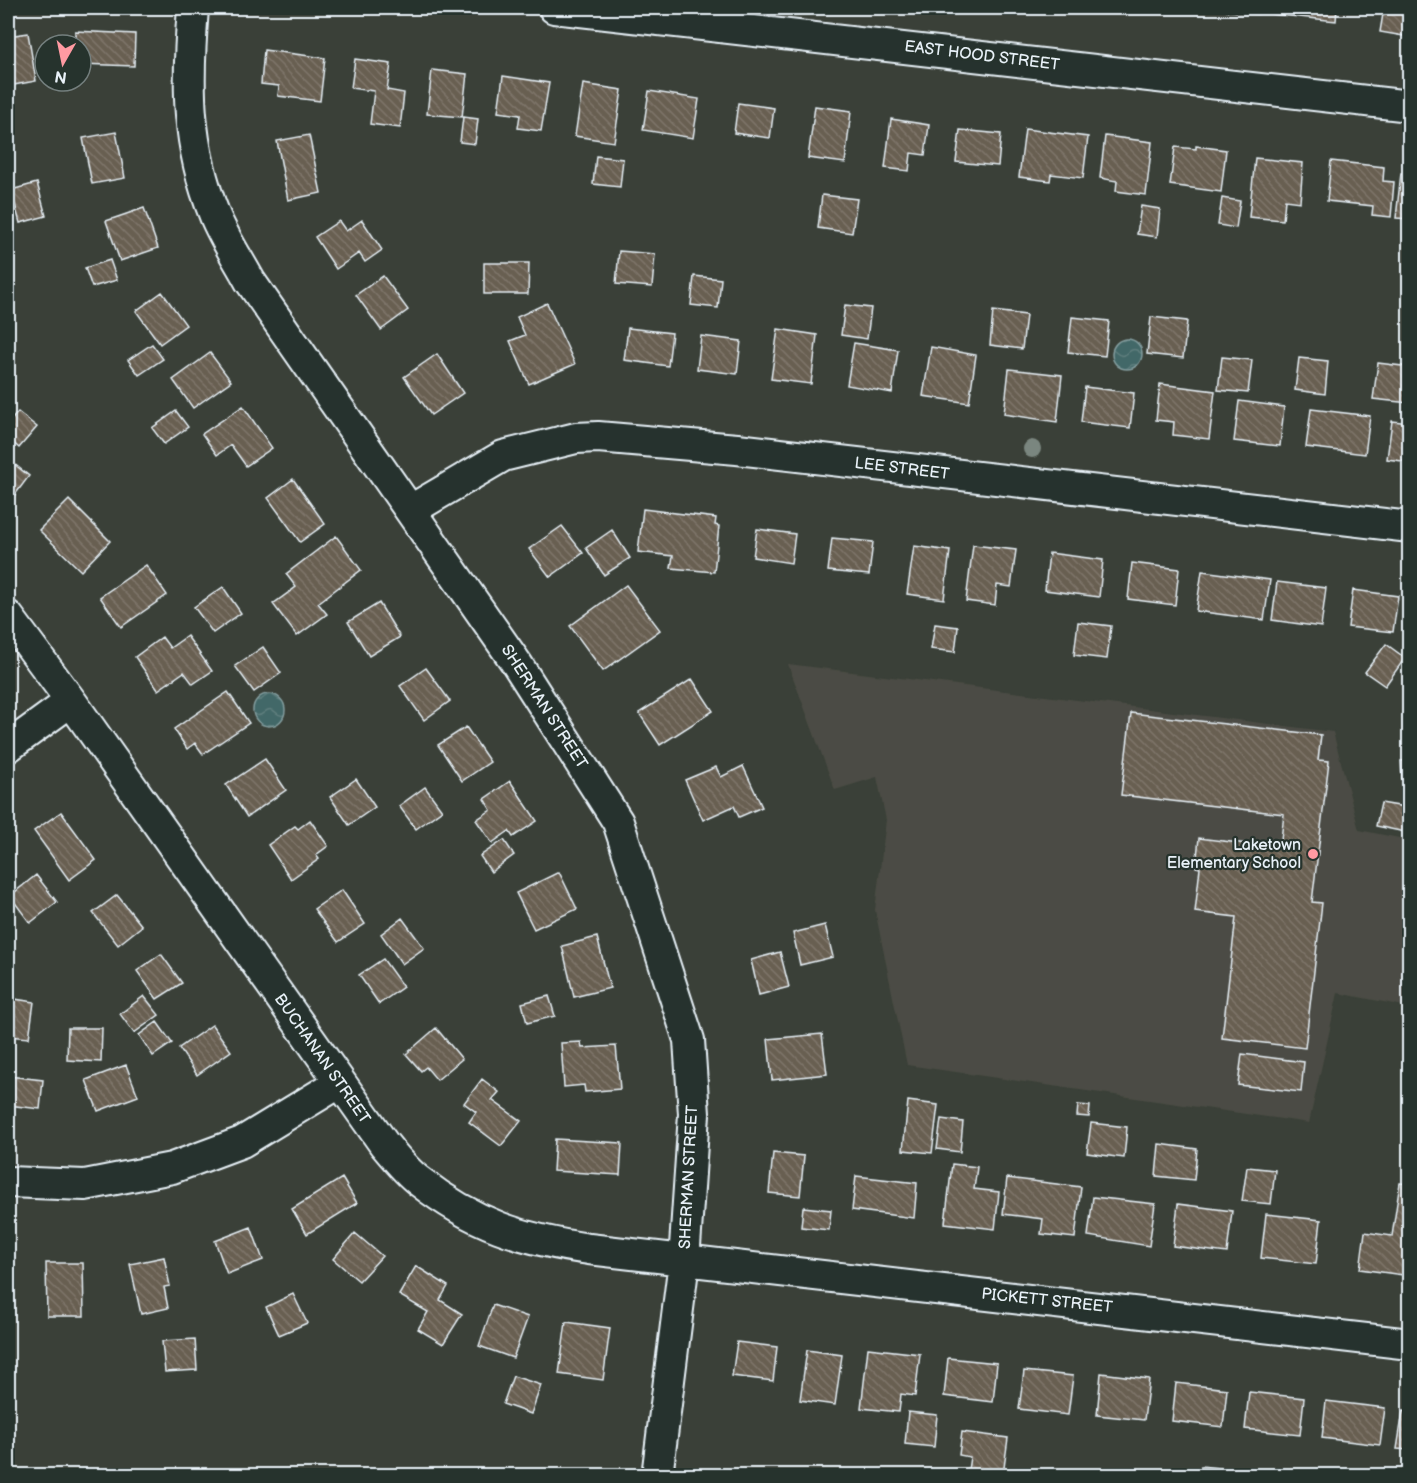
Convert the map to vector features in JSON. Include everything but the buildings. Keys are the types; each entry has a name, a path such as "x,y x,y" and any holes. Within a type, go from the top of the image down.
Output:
{"street":[{"name":"SHERMAN STREET","path":"193,8 188,107 192,140 215,217 250,280 517,664 618,822 689,1040 694,1114 684,1261 657,1476"},
{"name":"EAST HOOD STREET","path":"554,8 1410,106"},
{"name":"LEE STREET","path":"411,510 503,456 576,438 598,437 737,449 1410,527"},
{"name":"BUCHANAN STREET","path":"8,616 71,701 339,1083 384,1144 417,1180 470,1216 508,1233 551,1244 684,1261"},
{"path":"8,747 71,701"},
{"path":"8,1182 85,1185 172,1168 242,1142 339,1083"},
{"name":"PICKETT STREET","path":"684,1261 1410,1344"}],"shaded area":[{"path":"788,664 1333,732 1359,830 1409,840 1409,1007 1338,993 1309,1123 907,1065 875,910 886,820 877,777 835,790"}],"water":[{"path":"1127,339 1138,343 1142,354 1138,365 1127,369 1116,365 1112,354 1116,343"},
{"path":"269,694 280,699 285,710 280,721 269,726 258,721 253,710 258,699"}],"place":[{"name":"Laketown Elementary School","path":"1313,854"}]}
